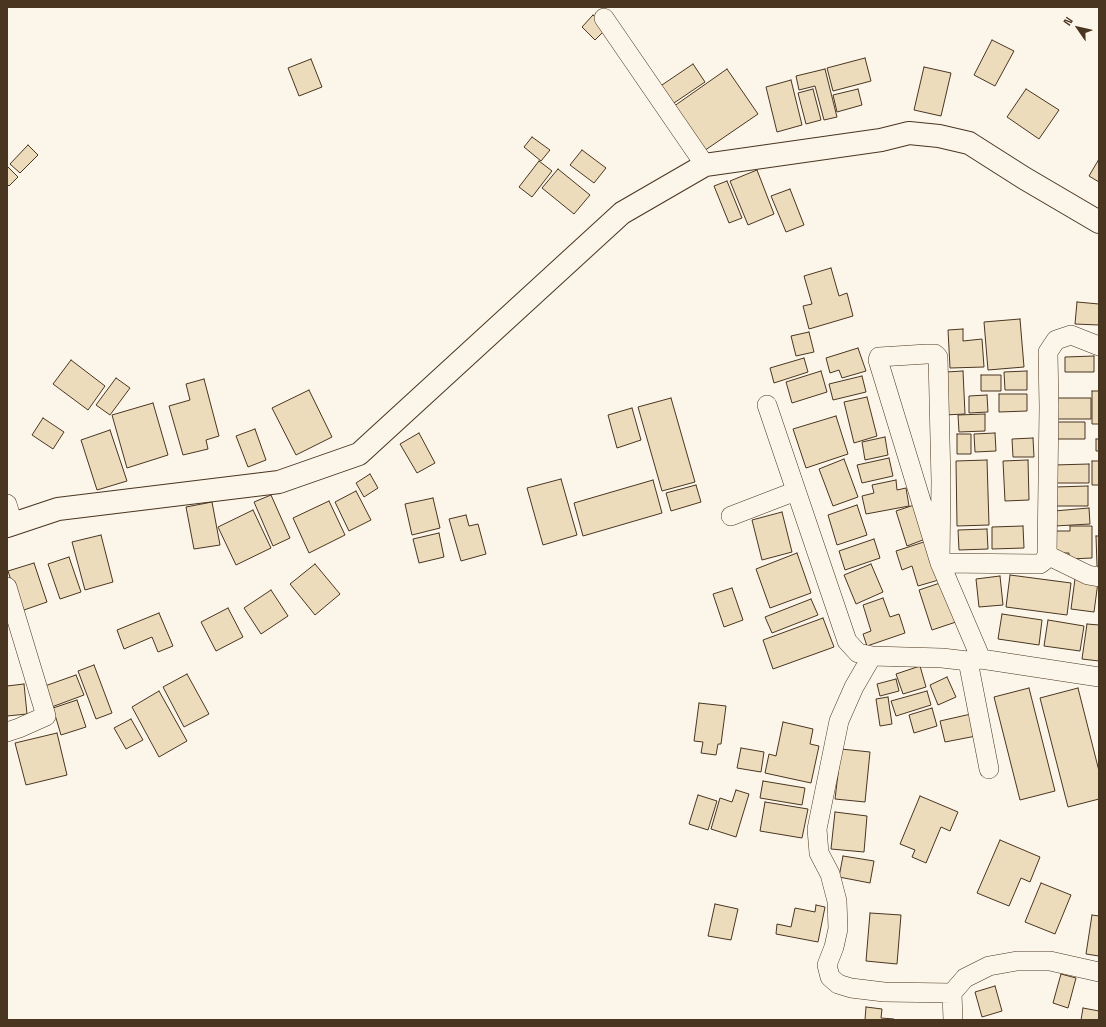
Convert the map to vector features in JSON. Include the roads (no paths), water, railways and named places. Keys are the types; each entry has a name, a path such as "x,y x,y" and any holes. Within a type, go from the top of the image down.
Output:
{"street":[{"path":"604,18 705,165"},
{"path":"9,518 58,509 279,482 360,454 622,213 705,165 881,140 909,133 939,136 969,143 1024,178 1099,222"},
{"path":"940,563 1040,564 1044,561 1047,555 1049,408 1048,352 1056,340 1071,335 1099,346"},
{"path":"940,563 942,481 938,357 935,354 879,357 878,360 940,563 974,660 989,770"},
{"path":"767,405 847,641 858,653 872,656 974,660 1099,677"},
{"path":"731,516 796,491"},
{"path":"1047,555 1088,575 1099,577"},
{"path":"7,587 46,716 7,732"},
{"path":"872,656 854,687 839,721 817,829 820,853 830,874 837,901 838,929 834,947 826,965 830,977 838,984 851,988 884,992 952,993"},
{"path":"954,1020 952,993 965,978 989,966 1017,961 1050,961 1099,972"}]}
